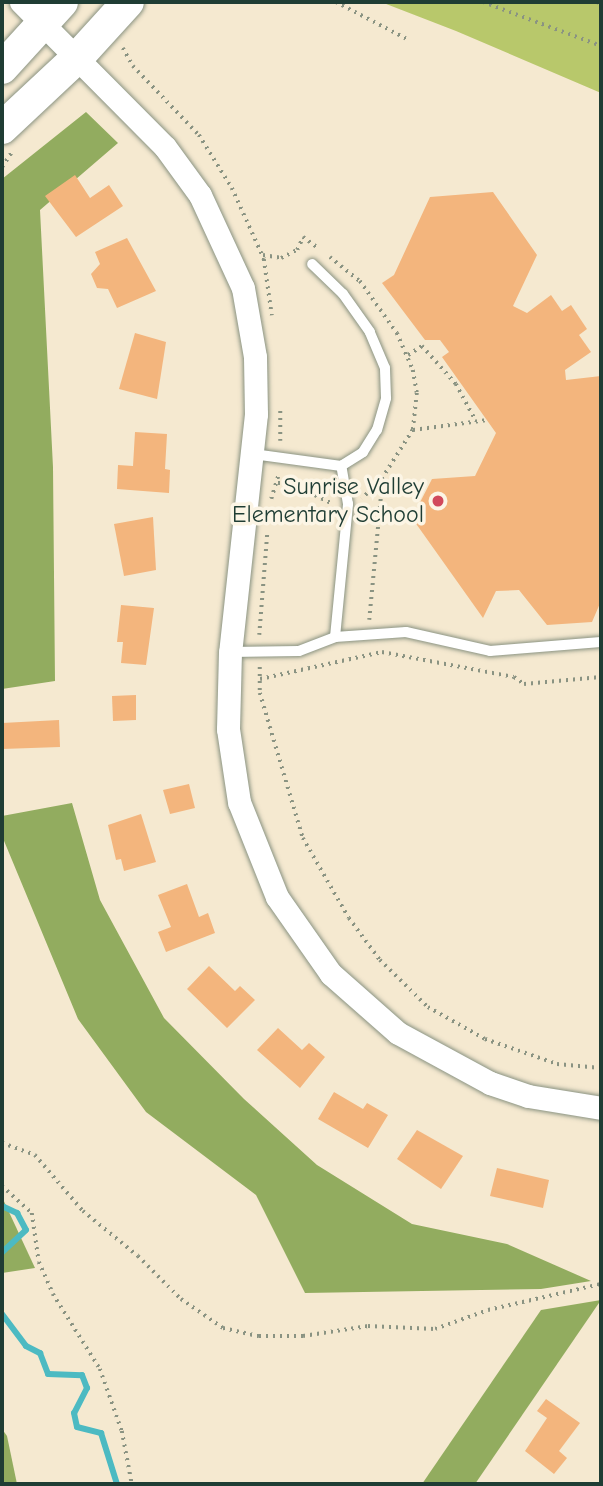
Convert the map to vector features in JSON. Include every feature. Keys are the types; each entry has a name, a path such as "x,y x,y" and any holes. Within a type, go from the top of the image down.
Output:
{"main road":[{"path":"6,140 128,2"},
{"path":"2,68 42,9"}],"street":[{"path":"42,9 78,57 165,147 200,195 224,242 250,316 255,357 253,454 230,652 228,729 244,815 277,897 331,974 398,1033 441,1060 528,1096 601,1108"}],"lane":[{"path":"253,454 341,466 363,452 377,430 386,398 385,368 370,332 350,303 312,264"},
{"path":"335,637 348,504 341,466"},
{"path":"230,652 299,651 335,637 367,633 406,632 490,651 601,642"}],"path":[{"path":"336,2 407,39"},
{"path":"483,2 601,46"},
{"path":"2,167 6,140"},
{"path":"262,255 282,258 296,250 303,237 360,281 408,355 416,393 413,430 382,480 367,497 348,504 329,503 290,484 278,484"},
{"path":"408,355 422,346 456,384 476,421"},
{"path":"413,430 487,420"},
{"path":"367,633 382,480"},
{"path":"260,679 382,652 514,677 524,684 601,677"},
{"path":"260,687 303,838 349,918 380,960 428,1007 485,1039 557,1064 601,1068"},
{"path":"2,1143 35,1155 83,1211 138,1255 181,1299 223,1328 259,1336 303,1336 368,1326 435,1329 488,1310 601,1284"},
{"path":"2,1186 32,1213 39,1262 53,1294 100,1369 122,1431 132,1484"}],"green space":[{"path":"381,2 601,2 601,93 456,31"},
{"path":"86,112 118,143 40,210 53,467 55,681 2,689 2,179"},
{"path":"72,803 100,900 164,1018 244,1099 317,1165 412,1224 507,1244 591,1281 541,1289 305,1293 256,1195 146,1112 78,1019 2,836 2,816"},
{"path":"2,1197 35,1268 2,1273"},
{"path":"601,1300 475,1484 422,1484 541,1310"},
{"path":"2,1429 7,1436 17,1484 2,1484"}],"building":[{"path":"75,175 90,198 109,185 123,206 76,237 45,196"},
{"path":"493,192 537,255 513,306 527,313 551,295 562,311 571,305 587,329 579,335 591,352 565,370 566,380 601,376 601,601 592,622 547,625 519,590 496,591 483,618 412,518 432,479 475,476 496,433 442,357 449,352 440,340 425,340 382,283 394,275 430,197"},
{"path":"127,238 156,291 117,308 108,289 97,288 91,274 100,264 95,252"},
{"path":"135,333 166,342 157,399 119,389"},
{"path":"135,432 167,434 165,469 170,470 169,493 117,489 118,465 133,466"},
{"path":"153,517 156,570 124,576 114,524"},
{"path":"121,605 154,608 146,665 121,663 123,642 117,642"},
{"path":"136,695 136,720 113,721 112,696"},
{"path":"59,720 60,747 2,749 2,723"},
{"path":"189,784 195,808 170,814 163,790"},
{"path":"141,814 156,862 124,871 121,859 116,860 108,825"},
{"path":"187,884 199,917 208,913 215,933 166,952 158,932 171,927 158,895"},
{"path":"209,966 235,991 240,986 255,1000 227,1028 187,989"},
{"path":"278,1028 302,1050 309,1043 325,1057 300,1088 257,1050"},
{"path":"334,1092 363,1109 367,1103 388,1115 368,1148 318,1119"},
{"path":"417,1130 463,1156 441,1189 397,1159"},
{"path":"497,1168 549,1180 543,1208 490,1196"},
{"path":"546,1399 580,1423 559,1451 567,1458 554,1474 525,1451 547,1418 537,1411"}],"waterway":[{"path":"2,1206 17,1213 26,1230 2,1252"},
{"path":"2,1314 26,1346 40,1353 48,1374 82,1375 87,1388 74,1413 77,1427 101,1433 117,1484"}],"place":[{"name":"Sunrise Valley Elementary School","path":"438,501"}]}
